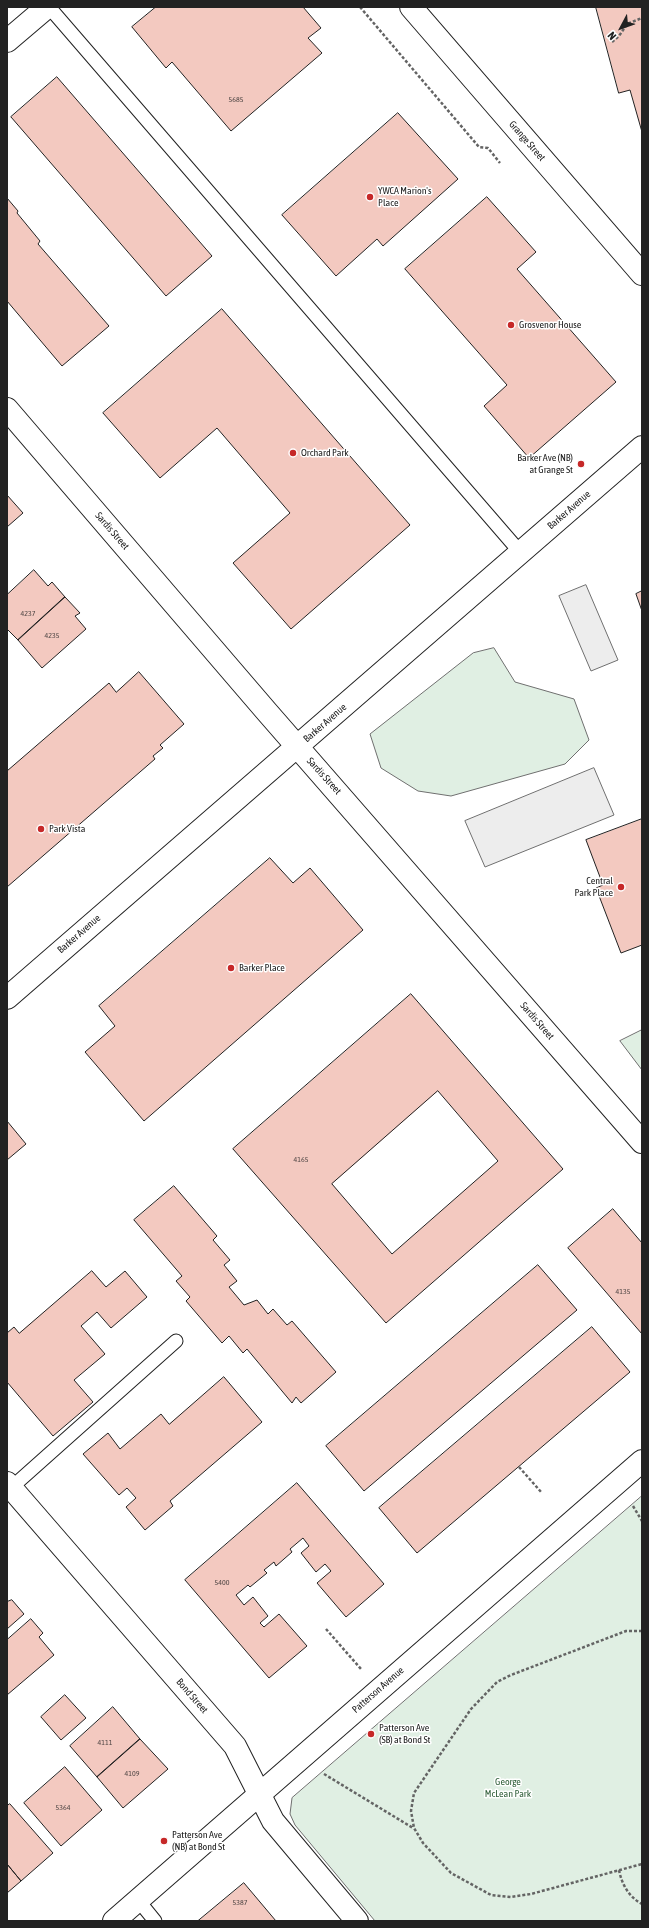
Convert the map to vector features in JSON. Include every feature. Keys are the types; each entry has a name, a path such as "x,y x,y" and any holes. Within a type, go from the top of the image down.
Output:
{"street":[{"path":"7,41 48,7"},
{"name":"Grange Street","path":"411,7 642,274"},
{"name":"Sardis Street","path":"7,409 297,746 642,1142"},
{"name":"Barker Avenue","path":"7,998 642,447"},
{"name":"Patterson Avenue","path":"114,1921 642,1461"},
{"name":"Bond Street","path":"9,1486 235,1746 279,1829 357,1921"}],"lane":[{"path":"48,7 520,552"},
{"path":"9,1486 176,1340"},
{"path":"138,1900 154,1921"}],"path":[{"path":"360,7 479,147 488,148 500,163"},
{"path":"612,42 627,24 642,18"},
{"path":"518,1467 542,1493"},
{"path":"633,1506 642,1521"},
{"path":"326,1629 360,1668"},
{"path":"642,1631 626,1631 511,1675 497,1682 471,1709 414,1793 411,1811 414,1828 423,1843 451,1873 491,1895 511,1897 531,1894 642,1864"},
{"path":"324,1774 414,1828"},
{"path":"619,1870 622,1881 628,1891 635,1900 642,1904"}],"green space":[{"path":"494,648 515,682 574,699 589,740 565,764 451,796 418,791 381,768 370,734 473,653"},
{"path":"642,1030 642,1070 620,1041"},
{"name":"George McLean Park","path":"641,1497 642,1921 375,1921 295,1825 290,1814 292,1798"}],"shaded area":[{"path":"586,585 618,660 591,671 559,596"},
{"path":"594,768 614,815 485,867 465,821"}],"building":[{"path":"156,7 303,7 321,28 308,38 322,53 231,131 172,62 166,68 132,27"},
{"path":"596,7 642,7 642,132 630,90 619,93"},
{"path":"57,77 212,256 166,296 11,117"},
{"name":"YWCA Marion's Place","path":"398,113 458,179 383,246 377,239 336,276 282,215"},
{"name":"Grosvenor House","path":"487,197 536,252 517,269 616,382 529,458 484,406 507,385 405,269"},
{"path":"7,198 40,241 38,244 109,326 62,366 7,301"},
{"name":"Orchard Park","path":"222,309 410,525 291,629 233,563 290,513 217,428 160,478 103,413"},
{"path":"7,495 23,513 7,527"},
{"path":"34,570 48,586 52,582 65,597 18,640 7,629 7,595"},
{"path":"642,591 642,611 636,594"},
{"path":"65,597 80,613 75,616 86,629 42,668 18,640"},
{"name":"Park Vista","path":"139,672 184,724 160,745 163,748 153,756 155,759 7,887 7,771 109,683 116,692"},
{"name":"Central Park Place","path":"642,819 642,945 621,953 596,888 603,885 586,840"},
{"name":"Barker Place","path":"270,858 293,883 310,868 363,930 144,1121 85,1052 115,1026 99,1006"},
{"path":"411,994 563,1169 386,1323 233,1149","holes":["438,1091 498,1161 392,1254 332,1184"]},
{"path":"7,1121 26,1144 7,1160"},
{"path":"174,1186 217,1236 213,1240 230,1260 224,1265 237,1281 229,1287 244,1305 257,1300 268,1314 273,1309 287,1325 292,1321 336,1372 301,1403 296,1397 292,1403 247,1349 243,1353 229,1336 222,1343 186,1301 190,1297 176,1281 182,1276 134,1220"},
{"path":"613,1209 642,1243 642,1334 568,1248"},
{"path":"538,1265 577,1310 364,1491 326,1446"},
{"path":"92,1271 106,1287 125,1271 147,1297 111,1328 97,1312 81,1326 105,1354 74,1380 93,1402 53,1436 7,1382 7,1333 14,1327 19,1333"},
{"path":"592,1327 630,1372 417,1553 379,1508"},
{"path":"224,1377 262,1422 170,1501 173,1506 145,1530 126,1507 136,1498 127,1488 119,1495 83,1454 108,1433 120,1449 161,1414 169,1424"},
{"path":"297,1483 384,1584 346,1617 317,1583 331,1571 325,1564 316,1572 301,1553 309,1546 303,1538 290,1549 292,1552 276,1566 274,1562 264,1570 267,1573 250,1587 248,1585 236,1595 244,1605 253,1597 268,1616 260,1623 264,1627 279,1614 307,1646 269,1678 185,1580"},
{"path":"12,1600 24,1614 7,1629 7,1602"},
{"path":"31,1619 43,1633 39,1637 54,1655 7,1695 7,1640"},
{"path":"65,1695 86,1718 61,1740 41,1717"},
{"path":"113,1707 140,1739 97,1777 70,1746"},
{"path":"140,1739 168,1769 123,1808 97,1777"},
{"path":"65,1767 102,1810 61,1846 24,1803"},
{"path":"10,1804 53,1853 21,1881 7,1864 7,1806"},
{"path":"7,1864 21,1881 7,1893"},
{"path":"244,1883 276,1921 198,1921"}],"place":[{"name":"YWCA Marion's Place","path":"370,197"},
{"name":"Grosvenor House","path":"511,325"},
{"name":"Orchard Park","path":"293,453"},
{"name":"Barker Ave (NB) at Grange St","path":"581,464"},
{"name":"Park Vista","path":"41,829"},
{"name":"Central Park Place","path":"621,887"},
{"name":"Barker Place","path":"231,968"},
{"name":"Patterson Ave (SB) at Bond St","path":"371,1734"},
{"name":"Patterson Ave (NB) at Bond St","path":"164,1841"}]}
